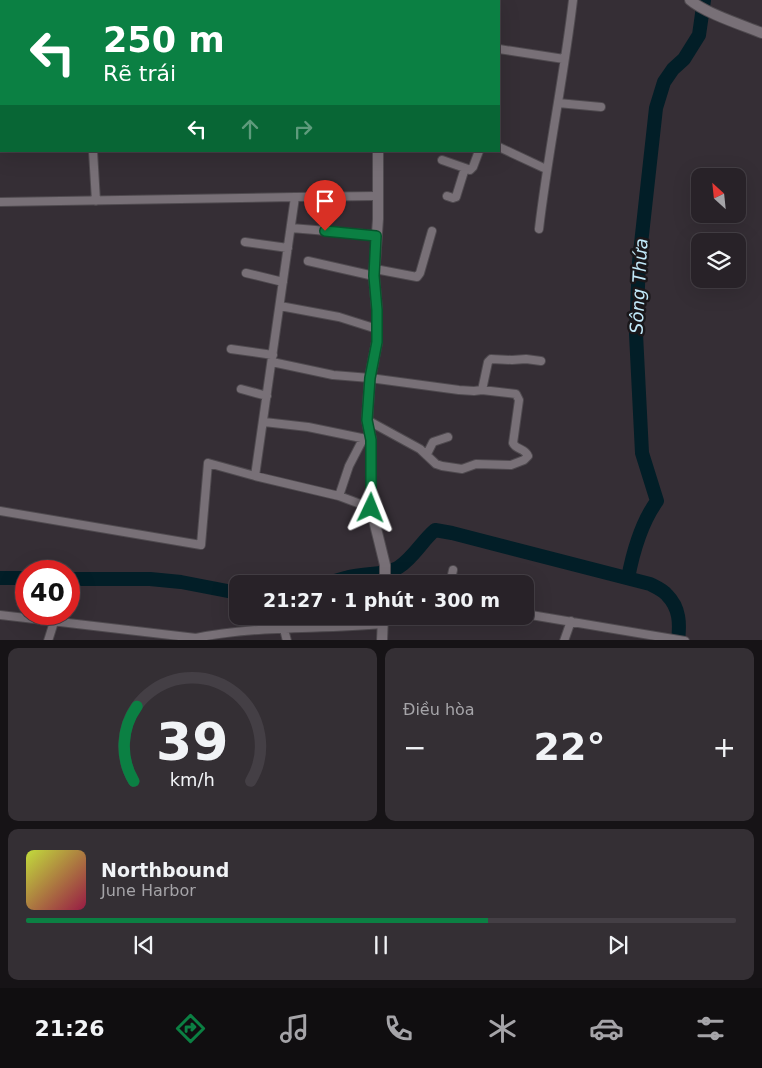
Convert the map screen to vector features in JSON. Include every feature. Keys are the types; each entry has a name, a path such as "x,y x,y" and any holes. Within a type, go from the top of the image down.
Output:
{"street":[{"path":"539,228 546,168 558,103 573,0"},
{"path":"692,2 762,33"},
{"path":"500,49 564,59"},
{"path":"558,103 600,107"},
{"path":"500,147 546,168"},
{"path":"94,152 96,200"},
{"path":"378,152 378,219 375,273 377,348 370,378 367,439 371,508 385,565 385,575"},
{"path":"442,160 470,170 479,152"},
{"path":"447,196 456,197 464,168"},
{"path":"0,202 377,196"},
{"path":"255,476 294,197"},
{"path":"291,228 376,236"},
{"path":"308,261 375,273 417,277 420,273 432,231"},
{"path":"245,242 288,248"},
{"path":"246,273 283,282"},
{"path":"280,306 340,317 377,329"},
{"path":"230,350 333,375 474,392 482,390 518,395 513,443 515,447 527,453 527,458 514,464 476,464 462,469 438,465 427,454 367,420"},
{"path":"482,390 488,362 491,359 542,361"},
{"path":"241,388 267,396"},
{"path":"264,422 299,425 367,439"},
{"path":"427,454 433,442 448,437"},
{"path":"338,496 349,466 367,439"},
{"path":"0,512 201,545 208,463 338,496 371,508"},
{"path":"452,575 453,570"},
{"path":"0,615 15,617"},
{"path":"534,615 685,640"},
{"path":"564,640 571,621"},
{"path":"48,640 53,625"},
{"path":"79,625 188,639 216,634 284,628 350,627 359,625"},
{"path":"382,640 383,625"},
{"path":"284,628 287,640"},
{"path":"124,640 128,631"}],"waterway":[{"name":"Sông Thứa","path":"628,578 638,538 646,519 657,501 642,453 636,334 639,262 656,108 664,82 673,69 684,59 699,35 704,0"},
{"path":"361,575 382,573 399,567 409,559 435,530 452,533 650,584 665,593 674,605 679,622 678,640"},
{"path":"0,578 15,578"},
{"path":"80,579 150,579 181,582 229,591"}],"route":[{"path":"325,231 376,236 374,276 377,342 370,378 367,420 371,440 371,508"}]}
